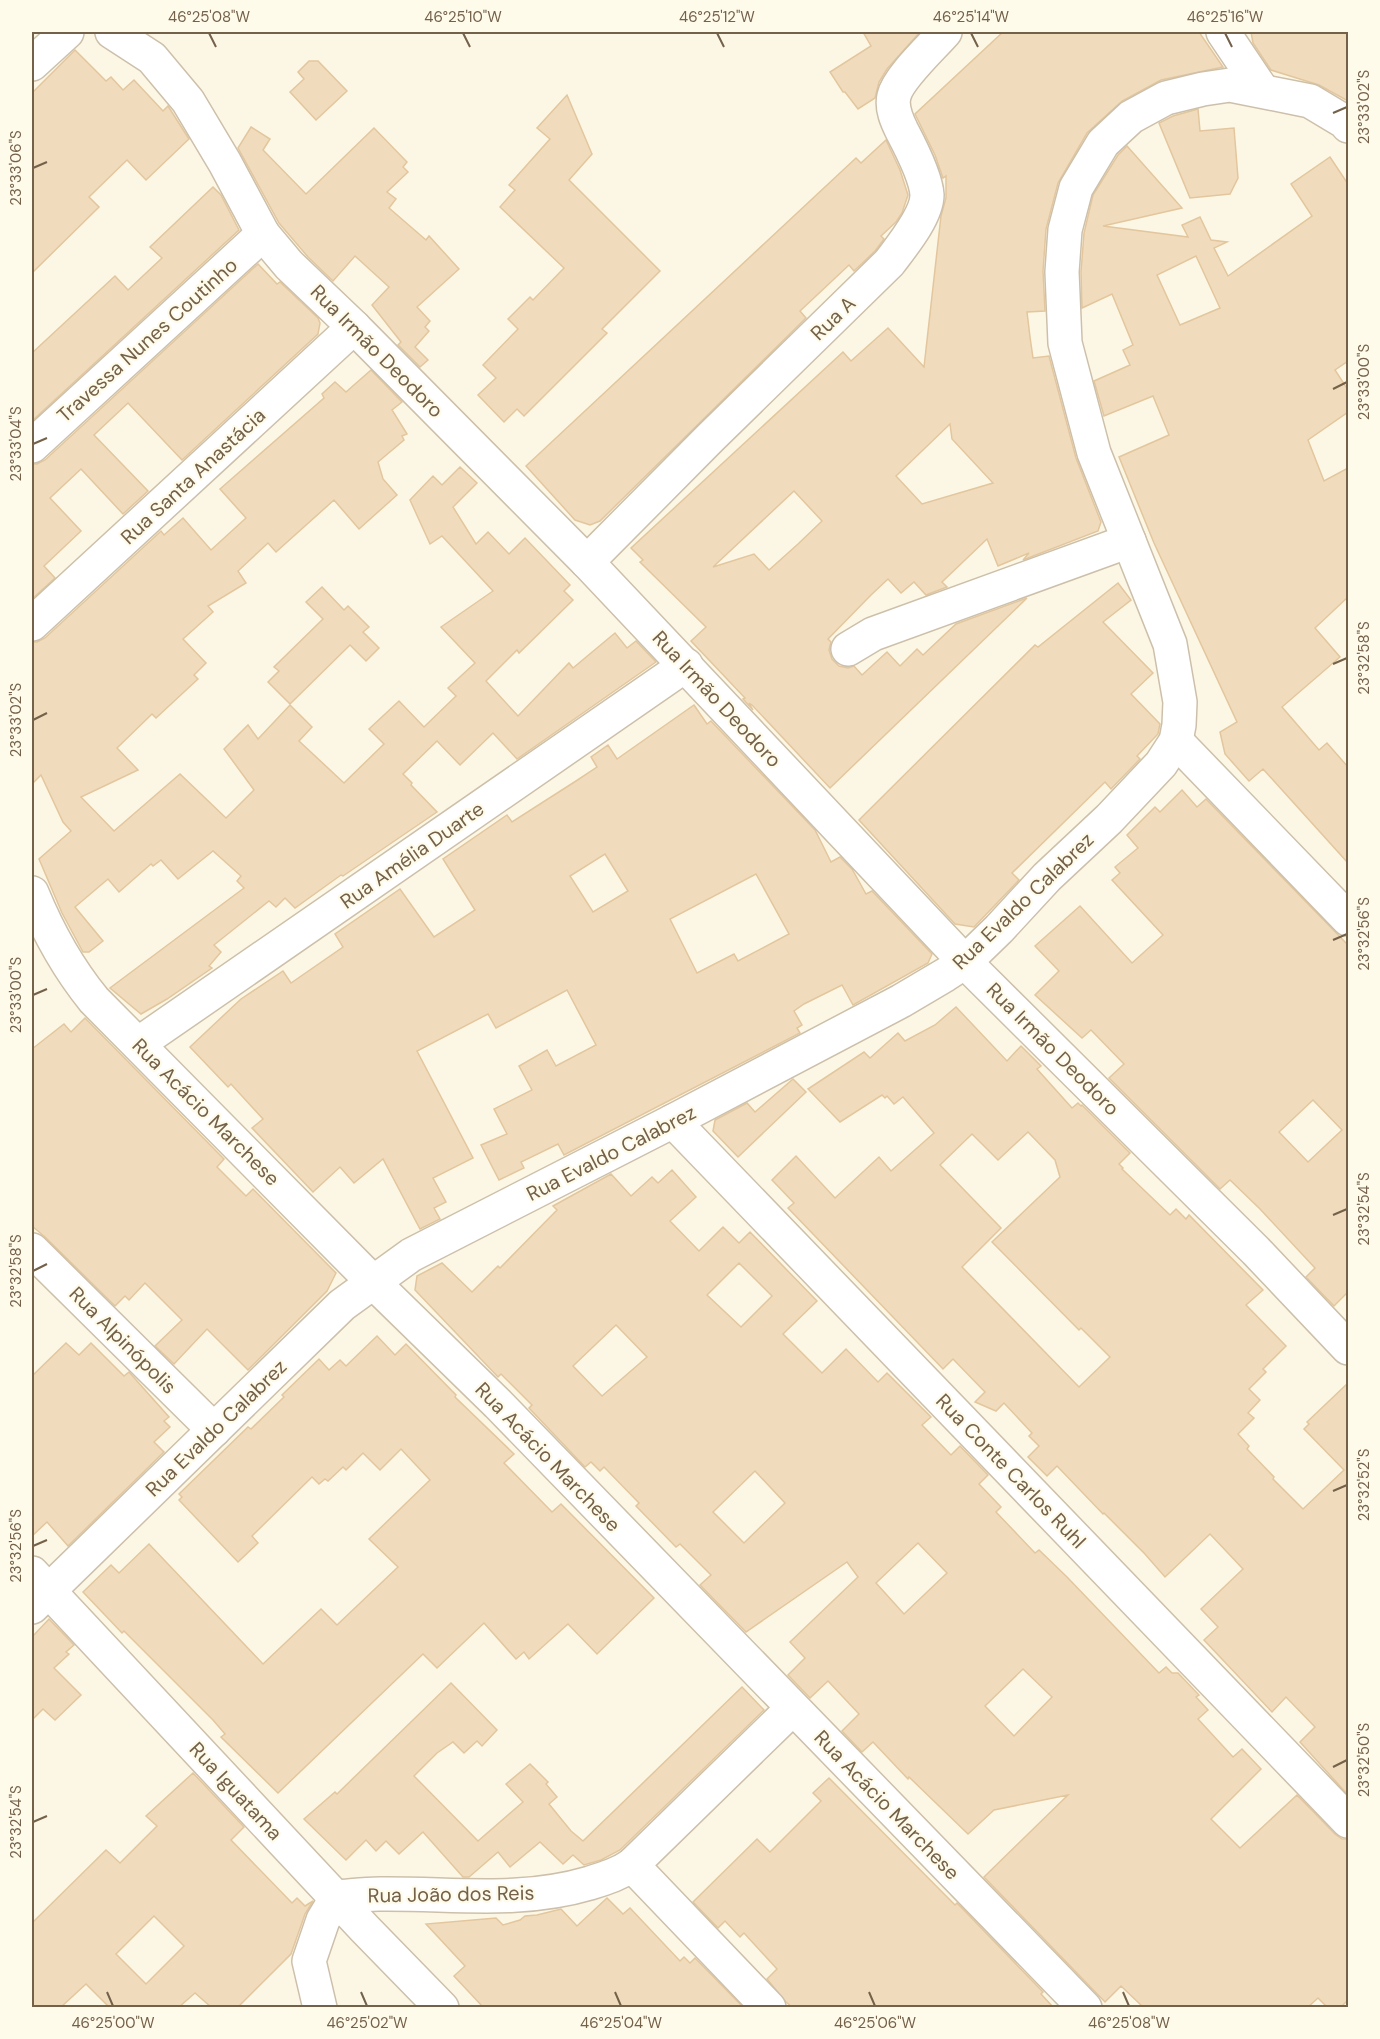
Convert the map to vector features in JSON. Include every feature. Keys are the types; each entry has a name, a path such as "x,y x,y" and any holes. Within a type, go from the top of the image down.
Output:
{"street":[{"path":"32,64 67,32"},
{"name":"Rua Irmão Deodoro","path":"112,32 152,58 188,101 263,234 289,266 354,327 587,562 965,962 1256,1251 1348,1348"},
{"name":"Rua A","path":"587,562 889,263 903,244 917,223 927,195 922,177 895,117 893,98 900,83 945,32"},
{"path":"1223,32 1262,90"},
{"name":"Rua Evaldo Calabrez","path":"37,1590 214,1430 342,1305 373,1282 411,1255 901,1001 965,962 1047,877 1118,810 1161,764 1176,741 1180,702 1170,644 1094,453 1065,343 1062,272 1065,230 1076,188 1103,143 1131,117 1166,98 1230,85 1310,101 1348,126"},
{"name":"Travessa Nunes Coutinho","path":"32,446 263,234"},
{"name":"Rua Santa Anastácia","path":"32,624 354,327"},
{"path":"848,649 873,634 1129,540"},
{"name":"Rua Amélia Duarte","path":"138,1044 686,665"},
{"path":"1176,741 1348,919"},
{"name":"Rua Acácio Marchese","path":"32,893 43,951 76,979 94,1000 373,1282 498,1404 1085,2007"},
{"name":"Rua Conte Carlos Ruhl","path":"673,1121 1348,1821"},
{"name":"Rua Alpinópolis","path":"32,1250 214,1430"},
{"name":"Rua Iguatama","path":"37,1590 442,2007"},
{"name":"Rua João dos Reis","path":"337,1897 378,1894 474,1897 536,1894 578,1886 621,1873 793,1708"},
{"path":"632,1864 769,2007"},
{"path":"320,2007 309,1960 323,1920 337,1897"}],"building":[{"path":"863,32 920,32 887,69 879,82 875,98 858,109 830,72 871,46"},
{"path":"1003,32 1199,32 1223,67 1161,80 1122,101 1087,133 1058,183 1046,229 1043,271 1045,311 1027,312 1033,358 1049,356 1076,458 1101,522 1098,531 1023,560 1029,553 998,566 987,539 942,582 947,587 926,595 914,582 901,593 888,579 871,595 828,639 831,642 829,650 832,659 839,666 848,668 854,666 862,675 887,652 900,666 917,649 923,655 956,624 1027,598 830,788 749,703 753,710 743,699 745,698 691,641 706,627 640,562 643,560 631,548 843,352 851,361 888,328 924,367 941,216 946,198 946,176 943,178 935,155 915,114","holes":["950,424 952,439 993,483 922,504 896,476","794,491 822,521 798,544 769,570 754,554 713,567"]},
{"path":"1251,32 1348,32 1348,101 1319,85 1271,70 1253,43"},
{"path":"75,50 106,81 111,77 123,90 134,80 163,111 168,106 189,139 146,180 127,160 89,197 99,207 32,273 32,93"},
{"path":"309,61 318,61 347,91 316,120 290,92 304,79 298,72"},
{"path":"567,95 592,154 569,180 660,271 602,329 607,333 524,416 517,409 504,422 478,395 496,378 483,365 518,329 508,319 530,297 533,300 564,268 500,207 515,190 509,185 550,139 537,128"},
{"path":"1198,109 1200,131 1234,128 1238,178 1230,194 1190,198 1159,123 1173,116"},
{"path":"251,127 270,139 263,150 306,194 374,128 407,162 403,167 408,172 387,192 396,199 389,208 426,240 429,236 459,269 417,307 430,321 425,327 429,331 415,347 428,360 420,367 398,345 401,342 372,305 389,287 355,256 333,281 308,257 279,223 238,148"},
{"path":"886,140 900,170 908,195 902,213 881,236 884,239 875,251 854,271 849,265 800,311 806,318 600,521 590,525 575,520 526,466 856,158 861,163"},
{"path":"1127,146 1182,208 1103,226 1188,237 1182,225 1200,217 1211,240 1227,242 1214,248 1228,276 1312,216 1291,184 1330,157 1348,184 1348,361 1335,370 1348,390 1348,412 1308,440 1324,481 1348,468 1348,597 1315,628 1340,657 1282,707 1319,750 1327,743 1348,767 1348,863 1263,769 1249,781 1225,754 1220,732 1237,722 1154,543 1119,457 1169,435 1153,396 1104,416 1094,381 1130,365 1123,350 1133,345 1112,294 1082,308 1081,272 1084,233 1093,195 1118,155","holes":["1196,256 1220,308 1180,325 1157,275"]},
{"path":"213,187 221,195 239,230 32,421 32,353 115,276 128,290 162,258 150,247"},
{"path":"258,264 277,284 280,282 318,318 320,323 318,334 182,460 128,403 94,435 148,491 123,514 81,469 50,498 81,531 44,566 55,578 32,599 32,464 45,460"},
{"path":"371,370 402,402 392,410 407,434 402,436 404,440 378,462 383,479 397,495 359,529 334,500 276,552 268,543 238,571 246,583 208,606 213,612 183,639 206,663 194,675 198,679 156,718 152,714 117,748 138,770 81,797 114,831 180,774 226,818 254,790 224,749 248,725 258,739 290,705 312,727 299,741 344,783 384,744 369,729 399,701 424,727 456,696 448,688 475,663 441,627 493,591 442,536 430,544 410,500 433,476 442,485 460,467 477,483 453,507 476,544 488,532 509,554 525,538 570,585 564,591 573,600 519,653 517,650 486,681 518,716 569,663 573,668 615,633 627,648 636,641 656,662 517,759 493,733 460,765 437,741 403,774 437,812 295,908 285,898 276,907 269,901 214,945 221,952 209,966 212,968 141,1014 110,988 244,888 237,881 241,876 213,851 178,879 161,860 153,866 151,864 119,892 108,879 75,907 103,941 89,952 83,952 62,913 39,859 71,831 63,822 41,775 32,784 32,642 45,638 161,531 164,535 183,518 211,550 246,518 220,489 324,398 322,394 335,382 346,392"},
{"path":"1118,583 1131,600 1103,622 1153,673 1131,694 1160,724 1158,734 1137,756 1140,759 1111,789 1105,782 1012,873 1019,880 974,927 955,924 859,820 1035,645 1038,647"},
{"path":"322,587 344,610 348,606 369,627 363,632 379,648 366,661 350,645 290,704 268,682 279,671 274,667 323,619 306,602"},
{"path":"694,705 707,724 711,721 815,830 831,862 840,857 852,869 866,894 872,891 932,954 928,963 853,1005 842,985 804,1004 794,1011 802,1025 797,1028 800,1033 564,1155 558,1144 521,1162 524,1168 499,1180 481,1145 507,1134 494,1109 532,1090 519,1066 547,1050 556,1066 596,1045 567,990 496,1028 488,1014 417,1051 473,1158 433,1178 446,1202 434,1208 440,1219 420,1229 383,1159 354,1183 340,1167 313,1192 252,1128 263,1119 231,1084 228,1087 190,1047 241,999 283,971 291,983 343,947 335,934 400,889 434,937 475,910 443,859 507,815 512,822 597,767 591,757 608,745 617,759","holes":["605,854 628,891 593,912 570,876","756,874 789,934 738,961 734,954 697,973 670,919"]},
{"path":"1182,790 1197,807 1206,799 1348,945 1348,1292 1334,1306 1306,1277 1315,1268 1260,1209 1230,1180 1220,1189 1109,1078 1124,1064 1091,1030 1082,1038 1035,995 1059,971 1035,946 1080,906 1132,963 1163,935 1112,880 1120,873 1115,867 1138,848 1127,835 1155,807 1160,812","holes":["1313,1100 1342,1130 1308,1162 1279,1132"]},
{"path":"956,1007 1007,1061 1021,1046 1041,1066 1037,1069 1072,1108 1078,1103 1082,1105 1130,1153 1119,1164 1122,1169 1170,1215 1176,1209 1186,1219 1189,1215 1263,1290 1246,1305 1286,1346 1263,1369 1266,1372 1249,1389 1260,1400 1248,1413 1254,1418 1238,1434 1249,1446 1247,1449 1274,1477 1273,1479 1303,1509 1344,1470 1304,1429 1309,1424 1307,1422 1348,1383 1348,1795 1300,1742 1315,1727 1286,1697 1272,1712 1204,1640 1218,1627 1201,1609 1243,1569 1210,1534 1165,1577 1057,1466 1047,1476 1028,1457 1039,1446 1029,1436 1032,1433 1004,1403 996,1411 975,1402 985,1392 953,1359 943,1369 788,1208 794,1203 772,1180 796,1156 835,1198 879,1157 891,1171 934,1133 903,1097 894,1104 887,1096 885,1098 882,1095 840,1122 808,1089 864,1052 870,1058 898,1033 905,1041 935,1025","holes":["1028,1132 1055,1160 1060,1177 992,1242 1079,1330 1081,1328 1110,1357 1079,1387 962,1267 1001,1228 940,1165 972,1134 998,1160"]},
{"path":"85,1018 224,1159 217,1167 246,1196 253,1189 336,1273 327,1291 248,1370 207,1329 174,1364 155,1346 182,1320 145,1283 129,1300 125,1296 115,1306 32,1226 32,1049 64,1024 71,1032"},
{"path":"793,1079 806,1092 738,1157 713,1131 715,1120 747,1103 755,1112"},
{"path":"672,1170 696,1197 670,1221 699,1251 723,1227 739,1243 750,1232 817,1301 783,1334 822,1373 846,1349 878,1382 887,1373 931,1417 922,1425 951,1455 960,1446 988,1475 979,1484 1001,1507 996,1512 1035,1553 1039,1550 1067,1577 1159,1673 1166,1667 1172,1673 1178,1673 1199,1695 1196,1697 1208,1710 1198,1719 1233,1757 1242,1749 1261,1769 1211,1819 1240,1848 1297,1795 1335,1834 1342,1839 1348,1839 1348,2000 1341,2007 1327,2007 1318,1998 1308,2007 1143,2007 1121,1986 1105,2002 984,1877 1068,1795 994,1810 968,1834 909,1777 908,1779 873,1742 862,1752 842,1731 859,1714 828,1681 810,1698 788,1675 805,1658 790,1642 858,1577 847,1562 746,1632 700,1585 711,1575 680,1544 676,1547 636,1506 639,1503 604,1467 600,1471 591,1462 585,1467 529,1408 532,1405 501,1374 498,1377 415,1290 417,1276 442,1263 472,1292 498,1266 500,1268 557,1210 553,1206 611,1174 631,1196 652,1177 658,1183","holes":["739,1263 772,1296 741,1327 707,1295","616,1325 647,1357 602,1396 573,1366","755,1471 785,1503 744,1543 713,1512","918,1543 947,1573 904,1614 876,1583","1023,1669 1052,1697 1014,1736 985,1706"]},
{"path":"377,1336 395,1355 406,1344 456,1395 455,1397 514,1454 504,1463 552,1512 561,1504 654,1598 597,1654 568,1624 529,1659 524,1652 516,1659 484,1623 437,1668 423,1654 278,1793 221,1737 225,1734 213,1720 124,1631 122,1633 83,1592 111,1565 119,1573 149,1544 263,1664 321,1609 337,1625 398,1567 369,1539 430,1480 401,1449 380,1470 363,1453 346,1470 343,1467 328,1481 325,1479 319,1484 312,1477 252,1536 258,1543 238,1562 179,1500 182,1497 179,1494 248,1427 251,1429 319,1359 329,1370 340,1360 346,1366"},
{"path":"66,1343 79,1355 91,1343 124,1376 129,1372 169,1417 164,1421 170,1427 154,1442 164,1452 68,1546 47,1522 32,1536 32,1376"},
{"path":"49,1619 74,1645 66,1652 69,1654 54,1668 81,1695 55,1720 43,1709 32,1720 32,1637"},
{"path":"451,1683 497,1730 482,1746 477,1741 464,1753 453,1742 437,1753 414,1776 478,1841 523,1802 506,1784 530,1764 548,1782 546,1784 557,1797 549,1804 571,1831 583,1841 742,1687 764,1710 620,1850 601,1860 584,1865 573,1855 563,1864 540,1842 510,1867 498,1852 469,1877 463,1877 423,1832 399,1854 386,1841 376,1851 366,1840 346,1860 304,1819 335,1792 337,1794"},
{"path":"193,1773 244,1827 231,1840 292,1903 297,1898 305,1906 313,1901 305,1914 291,1954 238,2007 211,2007 195,1993 179,2007 109,2007 86,1984 61,2007 32,2007 32,1923 106,1850 120,1863 157,1826 146,1816","holes":["154,1916 184,1946 146,1984 116,1954"]},
{"path":"829,1778 955,1905 957,1903 1043,1992 1041,1994 1053,2007 792,2007 786,2002 767,1979 777,1969 744,1933 740,1937 725,1921 718,1928 693,1902 757,1839 770,1852 821,1801 813,1793"},
{"path":"607,1898 623,1914 630,1908 680,1961 684,1957 690,1963 695,1958 743,2007 483,2007 454,1976 465,1966 426,1924 496,1918 503,1925 520,1920 525,1916 561,1909 577,1926"}]}
